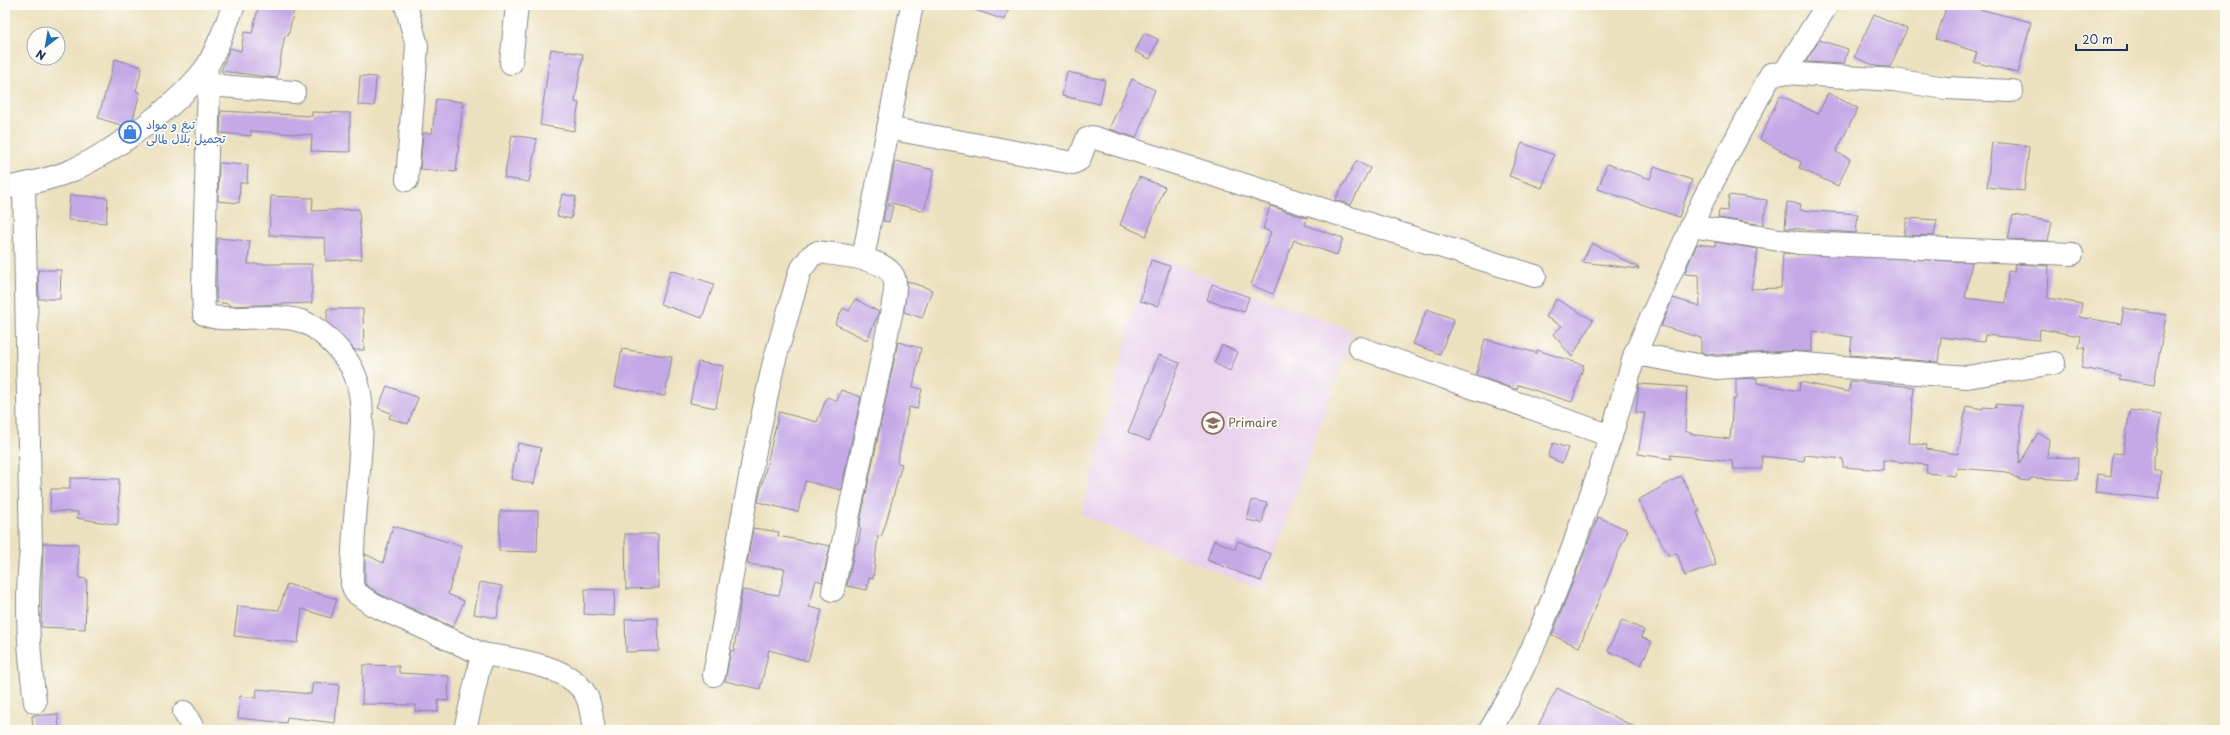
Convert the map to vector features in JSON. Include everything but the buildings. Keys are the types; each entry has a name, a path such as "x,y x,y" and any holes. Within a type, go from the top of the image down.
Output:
{"street":[{"path":"234,5 207,76 203,287 204,314 216,317 275,316 306,323 328,339 343,355 355,375 362,424 352,571 352,584 355,592 373,605 482,654 526,662 564,674 587,696 594,730"},
{"path":"406,5 417,46 407,180"},
{"path":"511,63 517,5"},
{"path":"863,258 912,5"},
{"path":"1784,72 1826,5"},
{"path":"1490,730 1509,698 1537,638 1572,550 1611,436 1635,354 1703,200 1771,74 1784,72 1893,80 1946,88 2012,91"},
{"path":"35,702 28,651 26,605 31,550 14,186 72,170 131,136 207,76 294,92"},
{"path":"888,128 1073,163 1079,160 1087,139 1092,137 1535,276"},
{"path":"1691,226 1799,243 2072,254"},
{"path":"714,675 753,460 773,366 800,271 811,256 818,252 863,258 887,268 895,281 892,310 833,590"},
{"path":"1360,348 1611,436"},
{"path":"1635,354 1716,368 1792,363 1966,376 2054,362"},
{"path":"464,730 482,654"}],"shaded area":[{"name":"Primaire","path":"1148,255 1353,331 1262,591 1081,515"}],"place":[{"name":"تبغ و مواد تجميل بلال لمالى","path":"130,132"},
{"name":"Primaire","path":"1213,423"}]}
